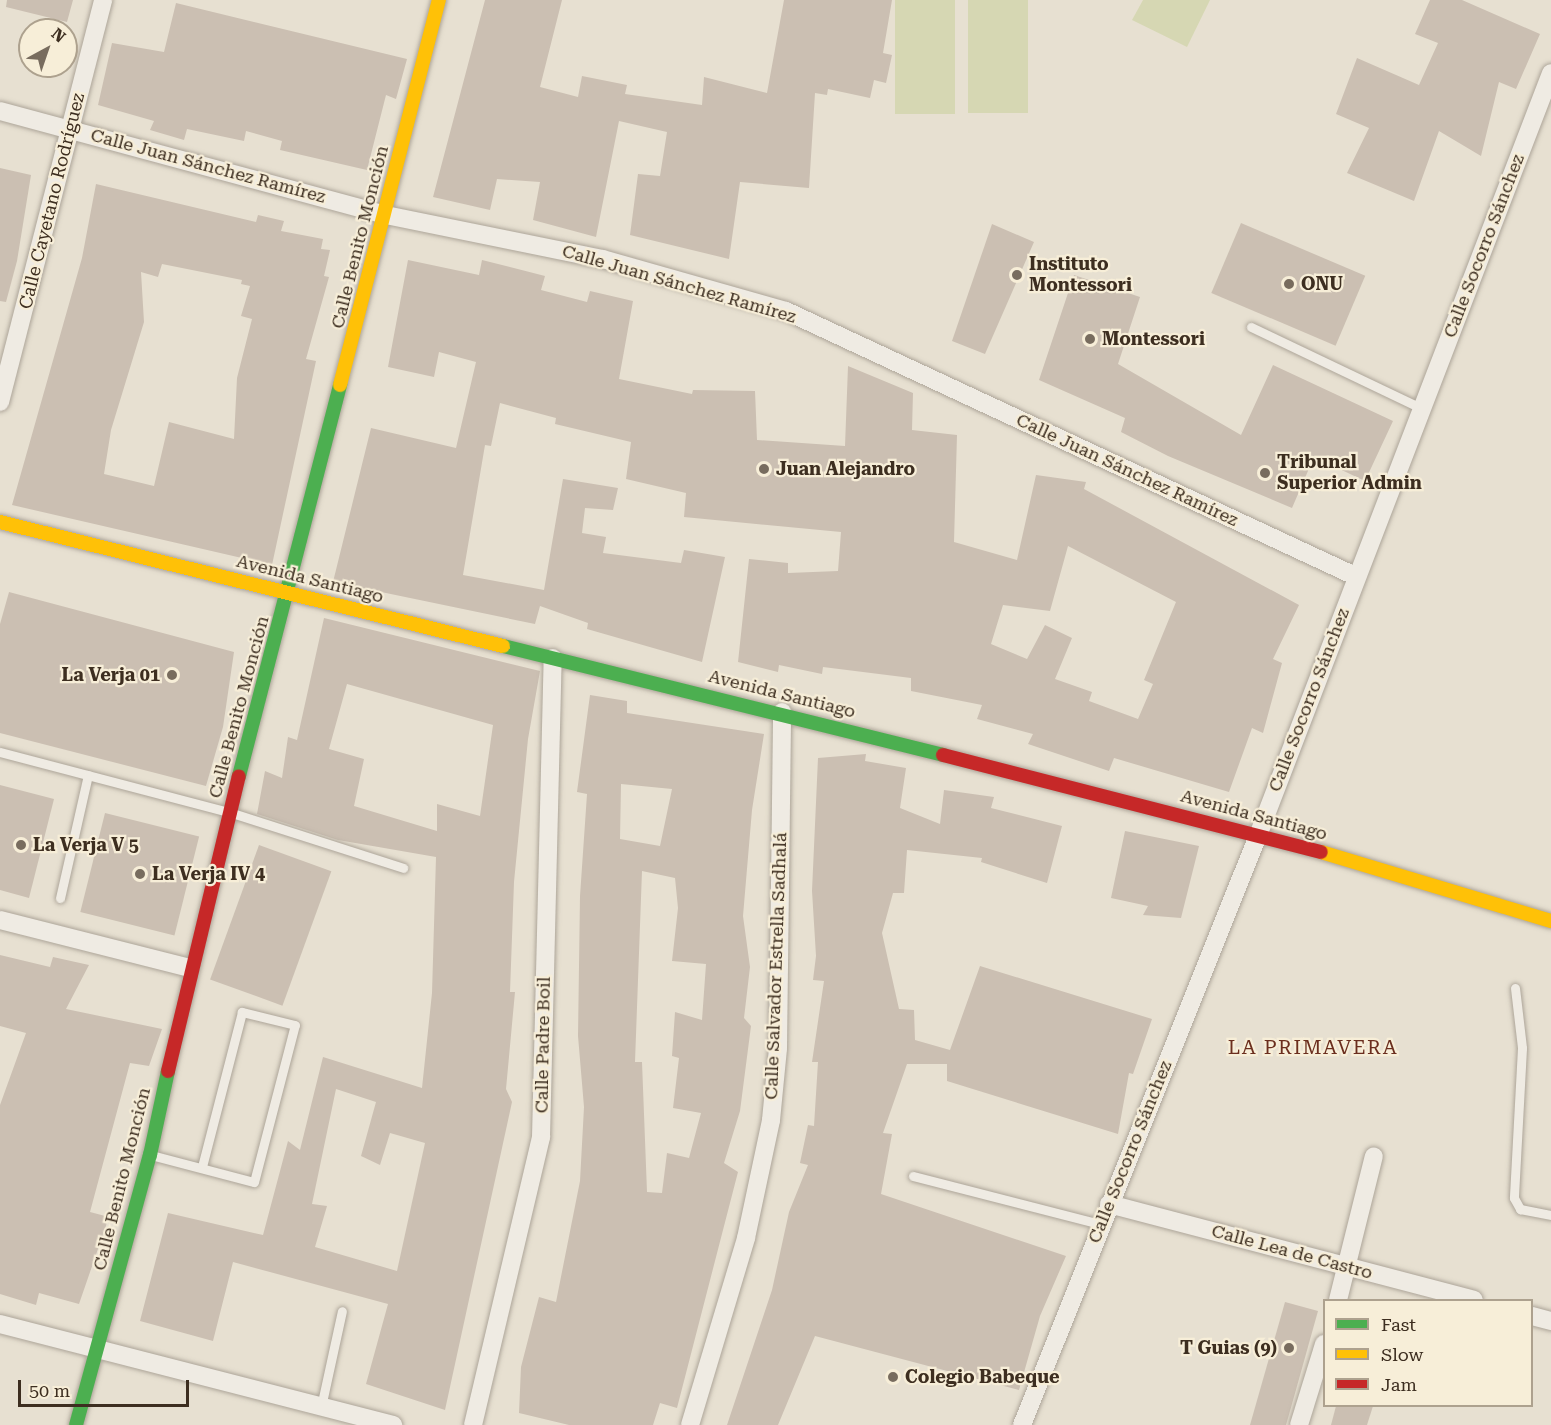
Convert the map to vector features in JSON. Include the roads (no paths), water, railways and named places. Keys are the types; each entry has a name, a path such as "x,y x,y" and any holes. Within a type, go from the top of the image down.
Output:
{"main road":[{"name":"Calle Benito Monción","path":"76,1425 95,1348 150,1155 190,968 229,812 289,593 439,0"},
{"name":"Avenida Santiago","path":"0,522 782,712 1259,833 1551,921"}],"street":[{"name":"Calle Cayetano Rodríguez","path":"0,402 103,0"},
{"name":"Calle Socorro Sánchez","path":"1022,1425 1100,1224 1259,833 1355,576 1551,73"},
{"name":"Calle Juan Sánchez Ramírez","path":"0,111 386,215 603,258 786,312 1355,576"},
{"name":"Calle Padre Boil","path":"473,1425 541,1137 553,658"},
{"name":"Calle Salvador Estrella Sadhalá","path":"690,1425 746,1238 771,1120 778,1048 782,712"},
{"path":"0,920 190,968"},
{"path":"1338,1299 1374,1156"},
{"name":"Calle Lea de Castro","path":"1109,1204 1470,1299"},
{"path":"1533,1316 1551,1321"},
{"path":"0,1324 393,1425"},
{"path":"1299,1425 1323,1347"}],"lane":[{"path":"1251,327 1421,408"},
{"path":"0,752 229,812 403,868"},
{"path":"60,898 88,775"},
{"path":"1515,988 1522,1048 1514,1198 1520,1209 1551,1215"},
{"path":"150,1155 254,1182 295,1025 242,1011 202,1167"},
{"path":"913,1176 1100,1224"},
{"path":"321,1407 342,1311"}],"place":[{"name":"Instituto Montessori","path":"1017,275"},
{"name":"ONU","path":"1289,284"},
{"name":"Montessori","path":"1090,339"},
{"name":"Juan Alejandro","path":"764,469"},
{"name":"Tribunal Superior Admin","path":"1265,473"},
{"name":"La Verja 01","path":"172,675"},
{"name":"La Verja V 5","path":"21,845"},
{"name":"La Verja IV 4","path":"140,874"},
{"name":"T Guias (9)","path":"1289,1348"},
{"name":"Colegio Babeque","path":"893,1377"}],"district":[{"name":"LA PRIMAVERA","path":"1313,1047"}]}
